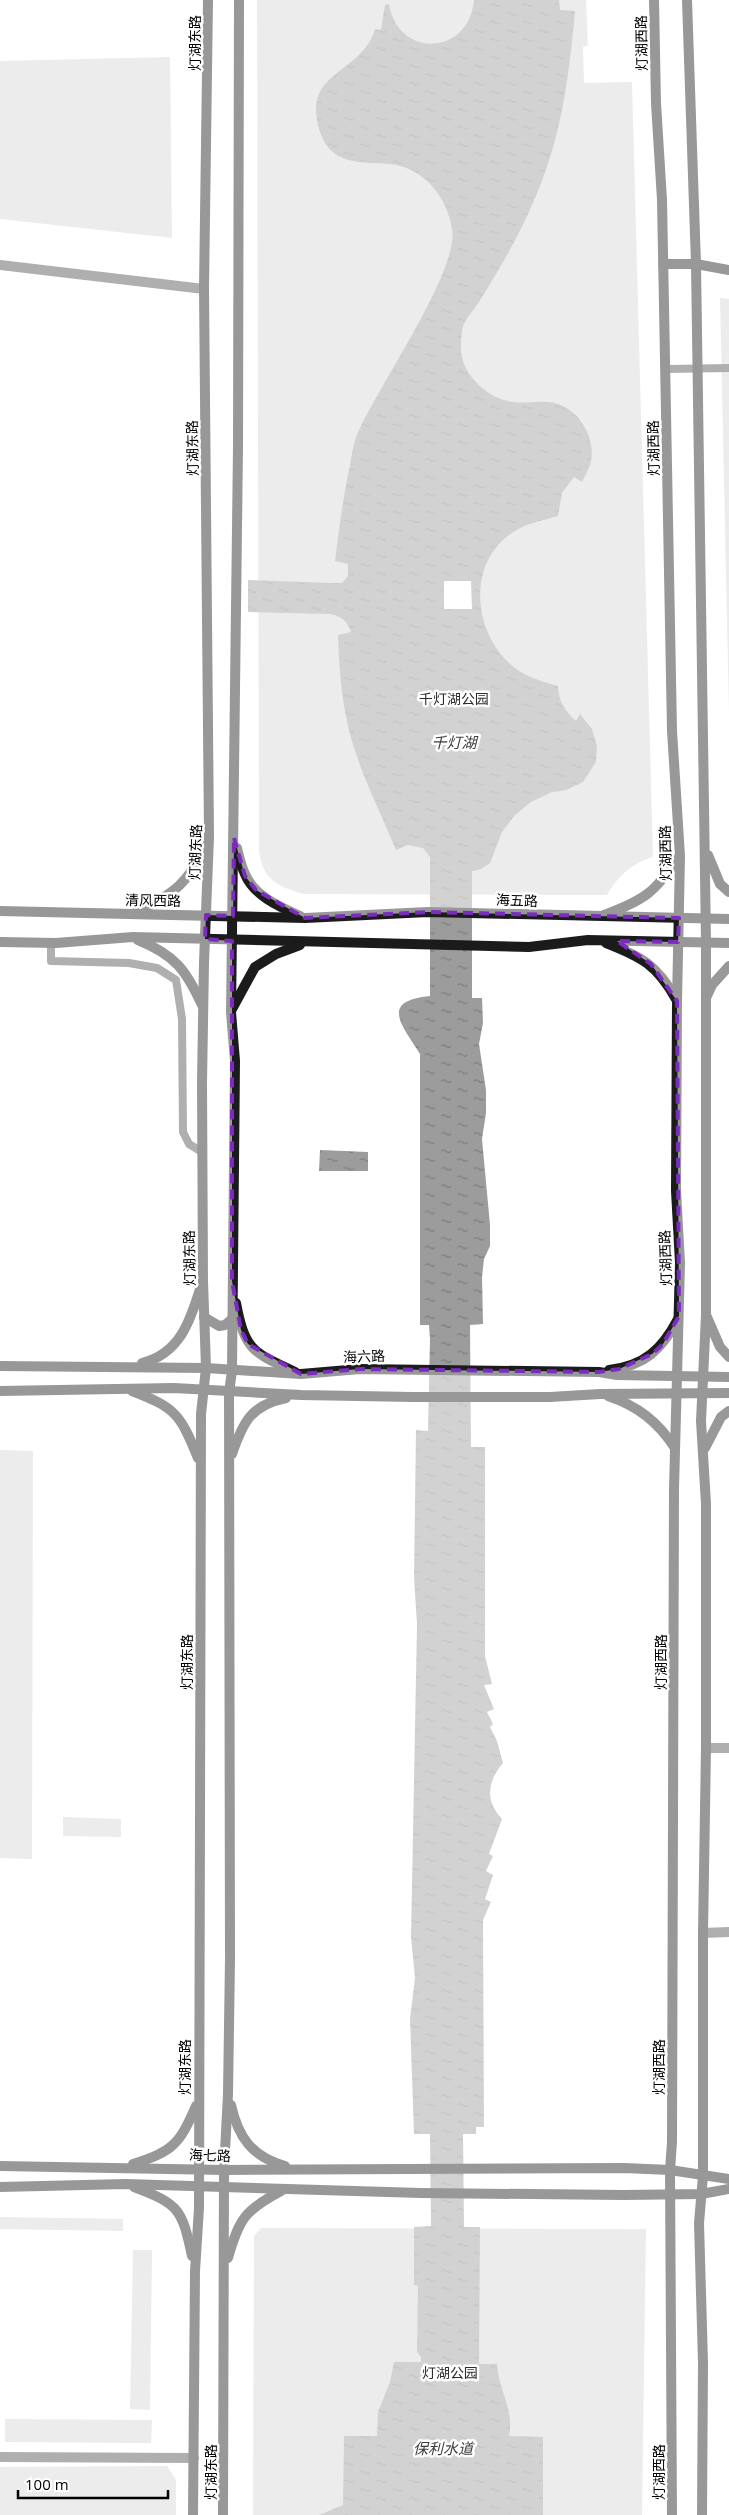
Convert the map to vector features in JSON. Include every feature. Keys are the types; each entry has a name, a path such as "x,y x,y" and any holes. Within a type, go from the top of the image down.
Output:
{"main road":[{"name":"灯湖东路","path":"193,2515 194,2271 198,2186 200,1463 202,1390 206,1368 202,1152 205,938 210,838 204,289 208,0"},
{"name":"灯湖东路","path":"224,2515 224,2170 228,2094 229,1392 232,1371 234,1061 231,1012 234,838 239,0"},
{"name":"灯湖西路","path":"654,0 663,264 672,732 680,856 676,1191 680,1264 676,1448 672,2142 670,2170 672,2510"},
{"path":"688,0 696,264 706,849 706,1315 701,1421 704,1449 706,1748 703,1933 703,2176 699,2223 703,2363 702,2510"},
{"path":"663,264 696,264 729,270"},
{"path":"133,914 164,900 181,885 195,868 210,838"},
{"path":"234,838 245,876 256,890 282,908 305,918"},
{"path":"706,849 720,884 729,892"},
{"path":"599,916 634,904 652,893 680,856"},
{"name":"清风西路","path":"0,911 305,918"},
{"name":"海五路","path":"305,918 428,912 729,919"},
{"path":"133,937 159,949 173,959 191,980 205,1010"},
{"path":"0,942 51,943 133,937 528,947 601,940 729,943"},
{"path":"601,940 638,956 651,964 664,979 677,1001"},
{"path":"231,1012 256,967 276,954 306,942"},
{"path":"705,1000 712,984 729,966"},
{"path":"124,1367 154,1360 182,1337 203,1281"},
{"path":"232,1281 241,1330 248,1344 266,1358 301,1374"},
{"path":"706,1315 720,1347 729,1357"},
{"path":"599,1372 628,1366 652,1354 663,1344 679,1316"},
{"path":"204,1317 219,1326 225,1325 232,1319"},
{"name":"海六路","path":"0,1366 206,1368 301,1374 360,1369 599,1372 617,1375 729,1377"},
{"path":"126,1388 162,1403 177,1414 187,1431 200,1463"},
{"path":"0,1391 126,1388 301,1395 413,1397 550,1397 678,1392 729,1393"},
{"path":"600,1394 628,1402 645,1413 655,1421 676,1448"},
{"path":"229,1462 245,1422 256,1409 271,1401 301,1395"},
{"path":"704,1449 722,1417 729,1410"},
{"path":"228,2094 234,2120 246,2145 264,2159 298,2169"},
{"path":"126,2166 158,2156 172,2148 187,2126 198,2101"},
{"name":"海七路","path":"0,2166 126,2166 224,2170 480,2168 670,2170 703,2176"},
{"path":"703,2176 729,2179"},
{"path":"126,2184 158,2197 180,2213 186,2225 194,2271"},
{"path":"0,2187 126,2184 284,2190 479,2194 701,2194 729,2189"},
{"path":"224,2271 236,2229 245,2216 264,2200 284,2190"}],"street":[{"path":"0,265 204,289"},
{"path":"665,369 729,368"},
{"path":"51,943 51,961 129,963 157,968 176,980 182,1019 183,1132 188,1144 202,1152"},
{"path":"706,1748 729,1748"},
{"path":"703,1933 729,1932"},
{"path":"0,2458 194,2458"}],"highlighted area":[{"path":"234,838 245,876 256,890 305,918 428,912 679,918 678,942 617,941 651,964 677,1001 679,1316 663,1344 652,1354 619,1369 599,1372 360,1369 301,1374 248,1344 241,1330 232,1281 232,941 205,939 206,915 233,916"}],"green space":[{"name":"千灯湖公园","path":"257,0 586,0 588,45 583,47 584,83 632,82 653,857 638,863 626,871 607,895 303,894 279,885 264,869 259,851"},
{"path":"170,57 172,238 0,219 0,61"},
{"path":"720,298 729,299 729,713"},
{"path":"0,1450 33,1451 32,1859 0,1858"},
{"path":"63,1817 121,1819 121,1837 63,1836"},
{"path":"0,2217 123,2219 123,2231 0,2229"},
{"name":"灯湖公园","path":"261,2228 646,2229 642,2515 253,2515 254,2236"},
{"path":"133,2250 152,2250 150,2410 130,2409"},
{"path":"5,2419 152,2420 151,2443 5,2442"},
{"path":"167,2466 176,2480 176,2515 0,2515 0,2467"}],"water":[{"path":"474,0 559,0 560,10 575,11 565,96 550,158 537,194 505,259 464,324 461,340 462,359 471,377 494,396 513,402 554,403 571,411 584,426 589,436 592,455 590,465 582,482 574,477 562,493 558,516 520,528 500,543 489,559 483,576 480,594 487,630 495,647 507,661 524,674 558,686 561,701 568,713 576,721 580,714 592,729 597,746 596,762 583,782 566,790 552,792 531,802 515,815 502,832 490,863 481,869 472,871 472,998 482,998 483,1023 479,1044 486,1090 486,1113 482,1139 490,1225 490,1246 484,1259 482,1277 483,1324 470,1325 471,1447 485,1447 485,1656 492,1684 484,1685 494,1709 487,1712 493,1724 490,1727 497,1741 503,1763 494,1777 490,1791 493,1805 502,1819 489,1854 493,1856 486,1871 493,1875 485,1899 491,1902 483,1920 484,2127 476,2127 476,2134 463,2134 464,2227 480,2227 479,2364 497,2364 510,2418 509,2436 543,2437 543,2515 319,2515 343,2505 344,2436 377,2436 378,2412 390,2382 394,2362 421,2362 421,2357 417,2352 418,2286 414,2285 414,2227 431,2226 430,2134 414,2134 410,2019 415,1978 411,1937 417,1624 414,1577 416,1430 428,1431 430,1339 429,1325 420,1325 420,1054 399,1016 400,1009 404,1003 430,996 430,857 423,848 408,845 396,850 357,758 348,726 340,669 338,635 351,632 348,624 340,617 329,614 248,612 248,580 342,583 348,576 348,564 335,561 343,501 356,438 430,300 443,272 451,248 452,229 449,217 445,205 431,185 423,177 401,166 348,160 332,151 325,143 320,132 316,112 318,96 335,75 358,56 368,44 375,29 381,30 385,5 389,4 395,22 405,34 419,42 433,44 447,40 460,32 469,19"},
{"path":"320,1150 368,1152 368,1171 319,1171"}],"pier":[{"path":"444,581 471,581 472,609 444,609"}],"water label":[{"name":"千灯湖","path":"454,742"},
{"name":"保利水道","path":"443,2448"}]}
